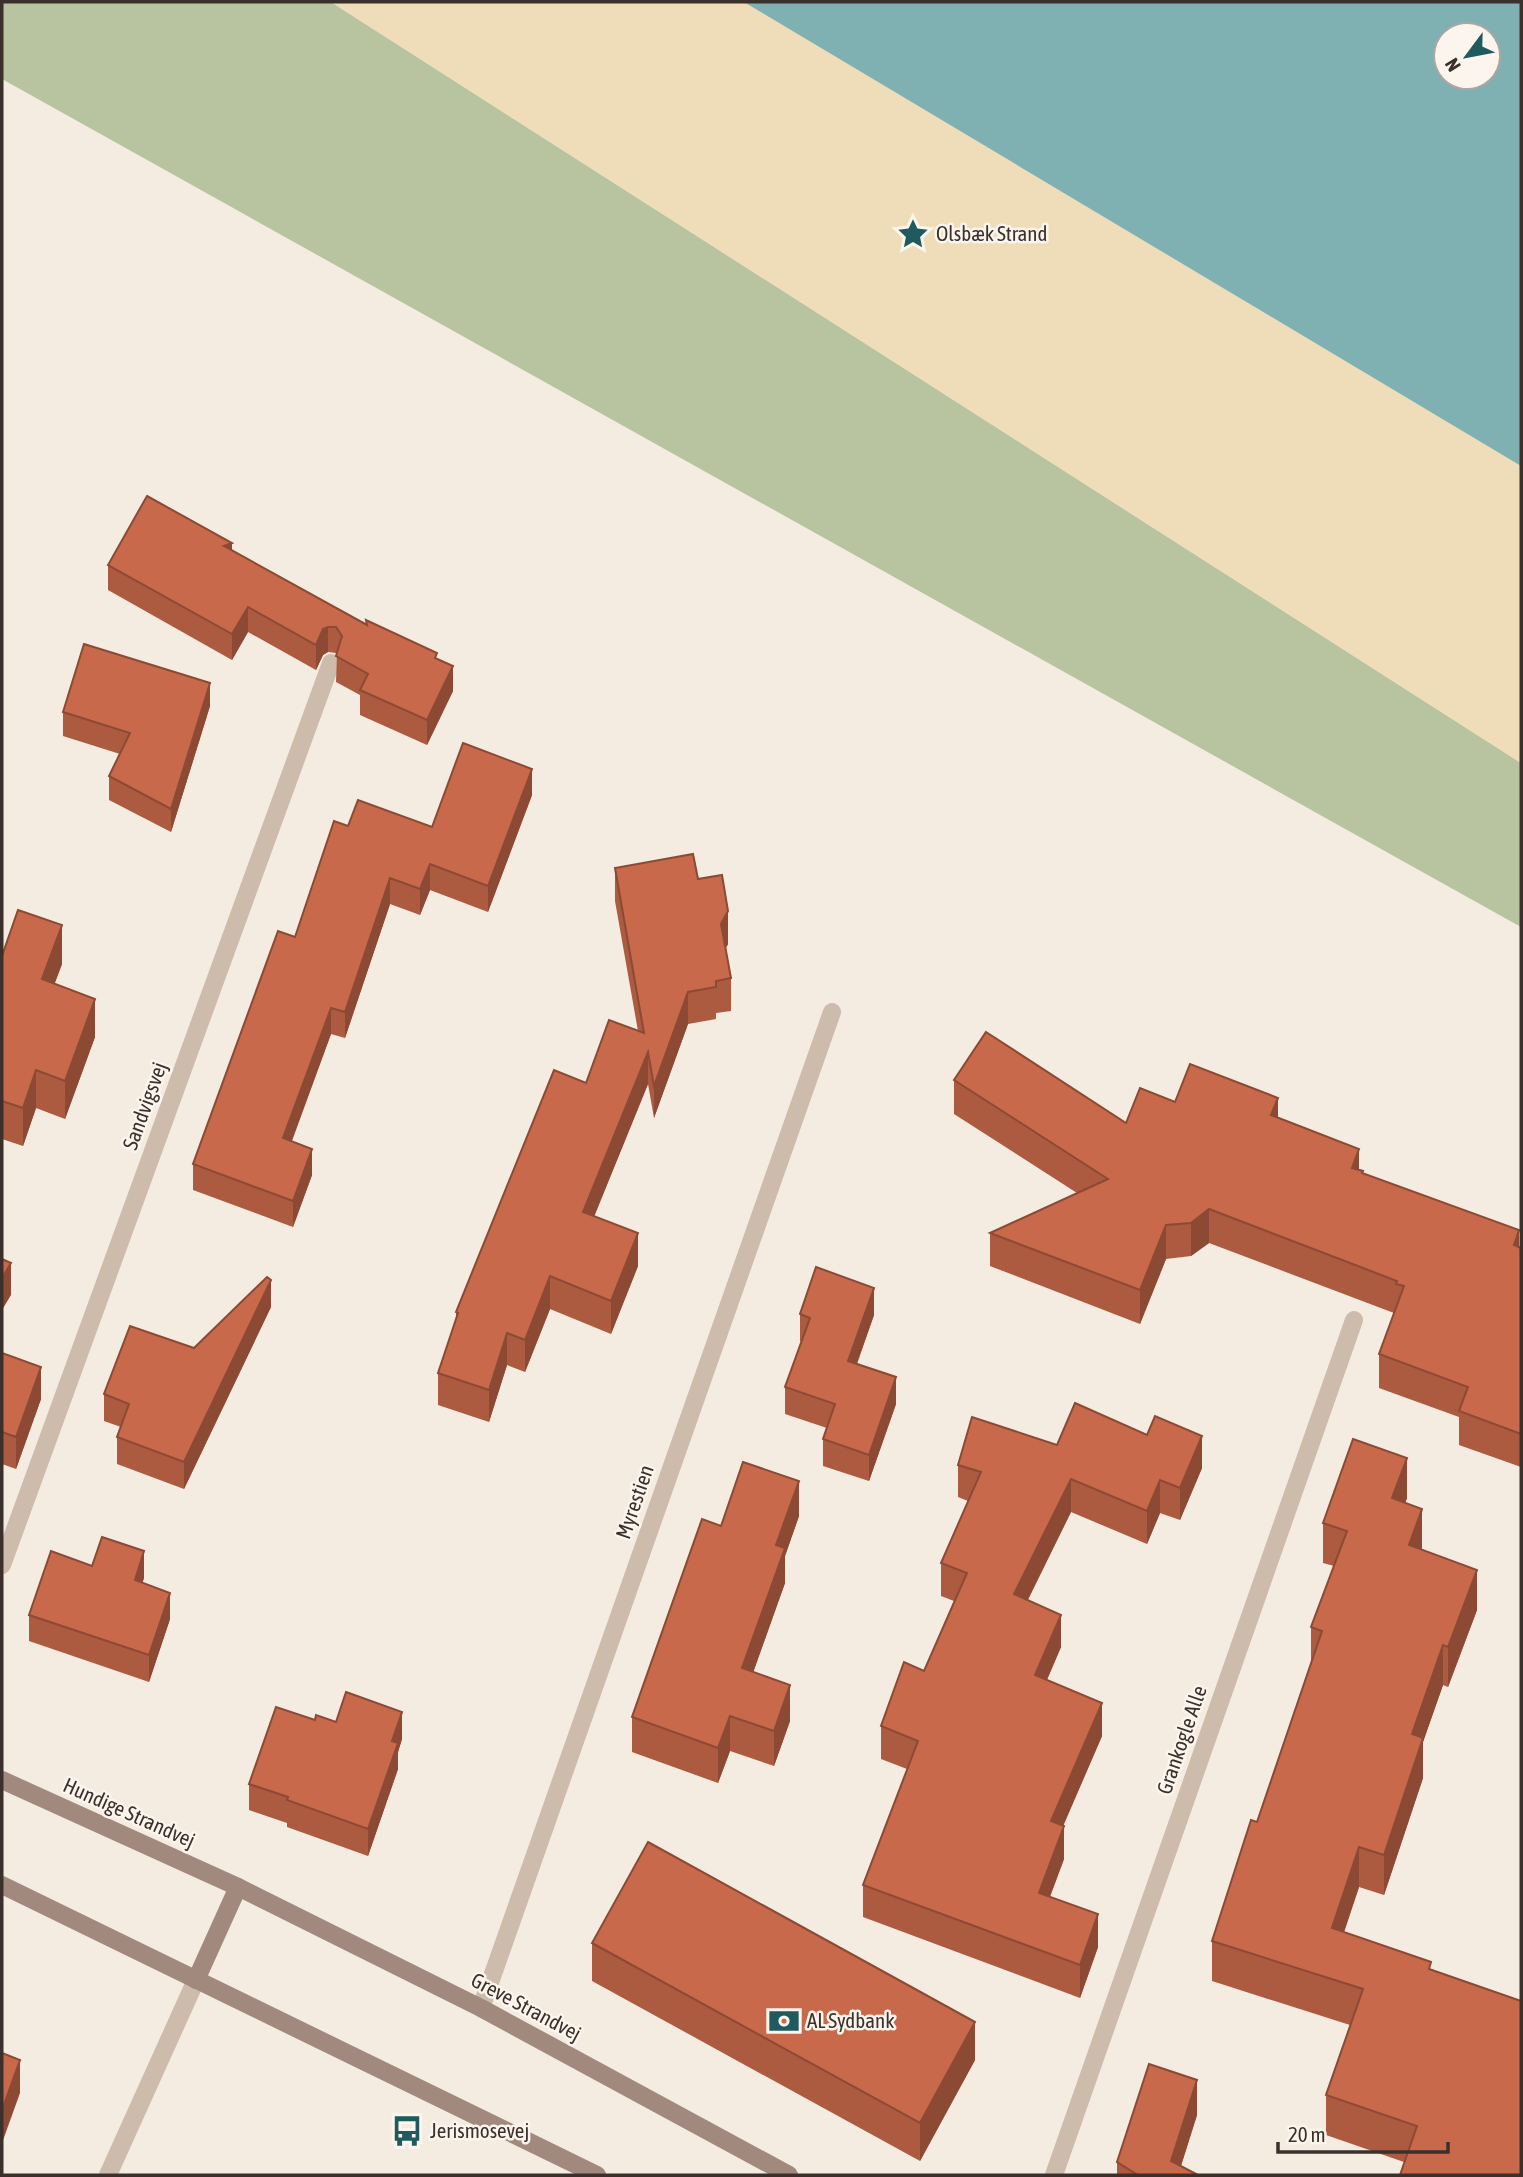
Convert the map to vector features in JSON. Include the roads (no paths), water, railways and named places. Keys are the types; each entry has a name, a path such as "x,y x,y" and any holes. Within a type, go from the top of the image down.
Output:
{"main road":[{"name":"Hundige Strandvej","path":"2,1780 238,1887"},
{"path":"2,1885 597,2175"},
{"name":"Greve Strandvej","path":"238,1887 481,2008 789,2175"},
{"path":"196,1980 238,1887"}],"street":[{"name":"Sandvigsvej","path":"2,1565 331,663"},
{"name":"Myrestien","path":"481,2008 832,1013"},
{"name":"Grankogle Alle","path":"1054,2175 1354,1320"},
{"path":"108,2175 196,1980"}],"water":[{"path":"744,2 1521,2 1521,466"}],"place":[{"name":"Olsbæk Strand","path":"913,234"},
{"name":"AL Sydbank","path":"784,2021"},
{"name":"Jerismosevej","path":"407,2131"}]}
